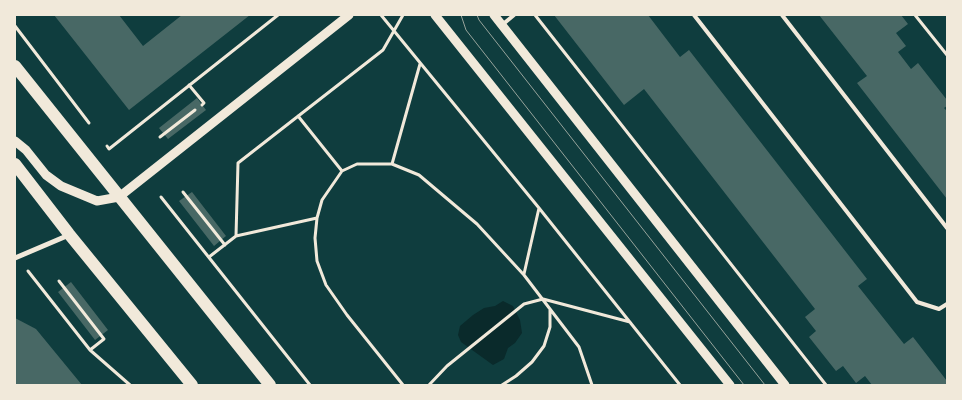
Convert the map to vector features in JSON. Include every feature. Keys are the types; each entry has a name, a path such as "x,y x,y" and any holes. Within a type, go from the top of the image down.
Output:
{"main road":[{"path":"15,66 270,385"},
{"path":"15,164 69,234 192,385"}],"street":[{"path":"15,141 26,150 46,175 61,186 97,201 119,197 349,15"},
{"path":"435,15 730,385"},
{"path":"494,15 785,385"},
{"path":"16,257 69,234"}],"lane":[{"path":"502,24 514,15"},
{"path":"694,15 917,302 939,309 947,304"},
{"path":"782,15 947,228"}],"path":[{"path":"103,141 109,148 278,15"},
{"path":"381,15 539,208 680,385"},
{"path":"236,236 238,163 383,50 403,15"},
{"path":"535,15 826,385"},
{"path":"915,15 947,55"},
{"path":"15,26 92,126"},
{"path":"392,164 420,63"},
{"path":"160,137 204,103 190,85"},
{"path":"298,116 342,171"},
{"path":"403,385 347,315 326,285 317,260 315,238 317,218 322,200 342,171 357,164 392,164 419,175 477,224 524,274 578,347 592,385"},
{"path":"183,192 225,245"},
{"path":"161,197 310,385"},
{"path":"524,274 539,208"},
{"path":"209,257 236,236 317,218"},
{"path":"16,257 90,350 130,385"},
{"path":"59,281 104,339 90,350"},
{"path":"429,385 446,366 524,304 543,299 630,322"},
{"path":"502,385 532,362 544,346 550,327 550,309"}],"water":[{"path":"503,301 513,306 520,320 522,333 515,343 508,348 504,359 493,365 461,342 458,335 460,326 473,315 484,308 495,306"}],"building":[{"path":"54,15 119,15 143,46 182,15 250,15 129,110"},
{"path":"554,15 648,15 680,57 689,50 867,279 858,286 904,344 913,337 947,381 947,385 872,385 865,376 856,383 843,366 836,371 809,337 816,331 805,317 815,309 644,89 624,105"},
{"path":"819,15 901,15 908,24 896,33 906,46 898,52 911,69 918,63 947,100 947,106 944,108 947,111 947,199 857,83 867,76"},
{"path":"197,98 206,110 168,139 159,128"},
{"path":"192,192 226,236 214,246 179,201"},
{"path":"71,282 108,330 95,340 58,292"},
{"path":"15,318 36,329 82,385 15,385"}],"tram line":[{"path":"461,15 466,30 744,385"},
{"path":"477,15 765,385"}]}
